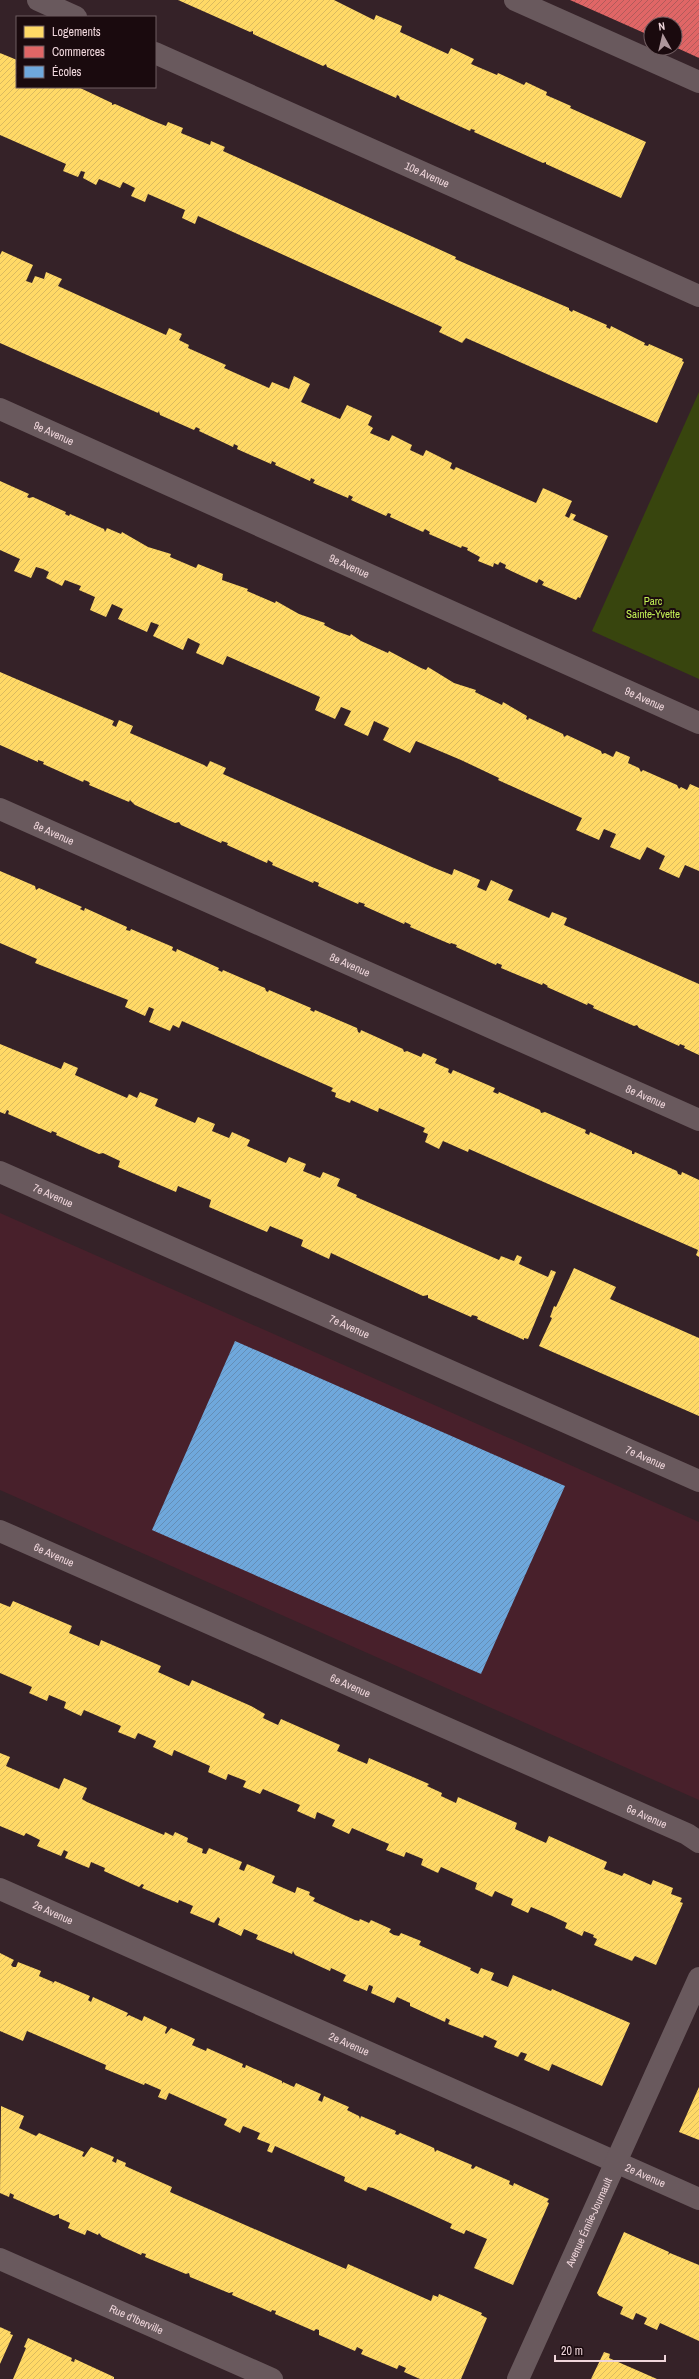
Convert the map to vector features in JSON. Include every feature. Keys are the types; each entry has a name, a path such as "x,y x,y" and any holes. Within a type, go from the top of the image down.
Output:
{"street":[{"path":"38,0 74,16"},
{"path":"515,0 699,82"},
{"name":"10e Avenue","path":"156,52 699,296"},
{"name":"9e Avenue","path":"0,409 699,723"},
{"name":"8e Avenue","path":"0,809 699,1120"},
{"name":"7e Avenue","path":"0,1172 699,1481"},
{"name":"6e Avenue","path":"0,1531 687,1834 699,1842"},
{"name":"2e Avenue","path":"0,1889 617,2161 699,2199"},
{"name":"Avenue Émile-Journault","path":"518,2379 699,1978"},
{"name":"Rue d'Iberville","path":"0,2259 272,2379"}],"shaded area":[{"path":"0,1213 699,1522 699,1800 0,1490"}],"green space":[{"name":"Parc Sainte-Yvette","path":"699,392 699,679 592,631"}],"building: Logements":[{"path":"178,0 334,0 374,20 376,15 402,26 400,32 448,54 451,48 474,59 471,64 497,75 498,73 524,85 526,82 547,92 546,95 571,106 570,108 646,142 621,198 546,164 546,162 543,163 474,132 475,130 471,129 470,131 400,99 397,95 396,98 327,67 326,64 323,66 253,34 253,31 250,32"},
{"path":"0,53 16,60 16,88 80,88 112,103 112,105 115,104 166,126 168,122 183,128 181,133 210,145 211,141 225,147 223,151 456,257 455,259 569,308 572,312 573,310 607,325 606,327 610,329 611,326 645,343 644,345 648,346 649,344 683,359 682,361 684,362 657,423 466,338 462,343 439,332 442,327 198,216 195,224 182,218 185,210 148,194 145,202 131,196 135,188 123,182 120,188 99,179 96,185 83,178 85,172 81,171 78,177 63,171 66,164 0,135"},
{"path":"2,251 33,265 26,281 32,283 35,276 44,279 46,272 62,279 58,286 166,335 169,328 182,334 179,340 189,345 188,348 226,365 224,368 269,388 272,382 289,389 294,376 310,384 301,402 340,419 347,405 372,416 368,425 373,428 370,433 389,441 392,435 412,445 410,450 423,456 426,450 452,463 450,468 454,470 456,467 536,503 543,488 572,501 565,516 569,518 571,513 576,515 573,520 608,536 580,598 578,597 576,600 542,585 544,582 539,579 537,583 505,568 506,565 500,562 498,565 494,563 493,567 478,561 480,557 467,550 468,548 462,546 461,548 429,534 430,532 425,529 423,532 390,517 391,514 388,513 386,516 351,500 353,497 349,495 348,498 313,483 315,480 311,478 310,481 275,465 276,463 272,461 271,464 237,449 238,446 234,444 233,447 199,431 200,429 196,427 194,430 160,415 159,411 158,413 0,343 0,255"},
{"path":"0,481 29,494 27,497 29,498 33,497 66,512 65,514 69,516 70,514 104,529 105,532 107,528 121,534 122,532 148,547 171,554 170,557 196,568 198,564 223,574 222,580 248,589 247,591 275,603 276,601 299,614 325,623 324,625 336,631 350,636 351,634 361,641 388,653 389,651 421,668 426,670 428,667 454,683 476,690 475,692 502,705 503,702 527,716 526,719 528,720 529,718 563,734 564,737 567,735 601,751 602,754 605,753 613,757 616,751 630,757 628,763 639,768 641,772 643,770 677,785 679,789 681,787 687,790 690,784 699,788 699,871 685,865 679,878 659,869 665,856 647,847 640,860 610,847 616,834 604,829 599,840 576,830 582,818 498,780 499,778 461,760 416,741 410,753 383,740 389,728 374,721 368,736 344,725 351,711 341,707 335,719 315,710 320,697 227,656 223,665 196,653 200,644 188,638 183,650 153,636 159,625 151,622 147,632 118,619 123,609 112,604 106,617 90,610 95,597 79,590 81,586 65,580 62,586 46,578 49,572 36,567 31,578 14,571 20,559 0,550"},
{"path":"0,672 114,721 112,725 116,727 119,720 133,726 130,733 207,767 210,761 226,768 223,774 432,867 452,875 454,869 480,880 477,887 486,891 491,880 513,890 508,900 549,918 552,912 567,918 564,925 699,984 699,1055 684,1048 685,1046 680,1044 679,1046 639,1028 637,1025 634,1026 593,1008 594,1006 588,1003 587,1005 547,987 548,986 543,983 542,985 501,968 502,965 497,963 496,965 456,947 457,945 450,944 410,927 411,925 405,922 404,924 364,906 365,904 359,902 358,904 318,886 319,883 314,881 313,883 272,865 273,863 268,860 267,863 227,845 228,843 222,841 221,843 181,825 179,822 175,823 135,805 130,800 129,802 89,785 90,783 87,781 84,780 83,782 43,764 44,762 38,760 38,762 0,745"},
{"path":"0,871 35,886 36,890 39,888 82,907 80,909 84,911 85,908 127,927 126,930 130,931 131,929 173,947 172,950 176,952 177,949 219,968 218,970 222,972 223,970 265,988 268,992 269,990 311,1008 310,1010 314,1012 315,1010 357,1028 358,1032 360,1033 361,1030 403,1049 404,1052 407,1051 421,1057 423,1053 437,1059 435,1063 449,1069 448,1072 451,1074 453,1070 495,1088 493,1092 498,1094 499,1092 540,1110 541,1113 545,1112 586,1130 585,1133 589,1135 590,1132 632,1151 632,1154 635,1152 677,1171 678,1174 681,1175 682,1172 699,1180 699,1257 696,1255 698,1250 469,1149 468,1152 443,1141 439,1149 425,1142 428,1134 423,1132 425,1128 379,1108 378,1112 351,1100 350,1103 335,1097 336,1093 331,1091 333,1088 182,1021 179,1028 173,1025 170,1031 149,1022 154,1009 149,1007 145,1016 125,1007 128,1000 35,963 37,959 0,943"},
{"path":"0,1044 61,1069 64,1062 78,1068 75,1075 127,1098 129,1094 137,1098 140,1092 158,1099 155,1106 195,1123 198,1117 215,1124 212,1131 229,1138 232,1132 250,1140 247,1146 286,1163 289,1157 306,1164 303,1171 320,1178 323,1172 340,1179 337,1186 357,1195 356,1197 499,1260 501,1256 514,1261 517,1255 522,1257 519,1264 548,1277 551,1270 556,1272 528,1339 524,1338 524,1340 477,1319 478,1317 476,1316 472,1315 471,1317 428,1298 428,1295 423,1296 331,1253 329,1259 301,1246 303,1240 270,1226 267,1232 209,1207 211,1200 178,1186 176,1192 118,1167 120,1161 103,1153 99,1154 56,1135 57,1133 52,1131 51,1133 8,1114 9,1111 7,1110 5,1114 0,1112"},
{"path":"574,1268 616,1287 610,1299 699,1338 699,1416 539,1346 552,1318 550,1317 554,1306 556,1307"},
{"path":"13,1601 72,1626 69,1633 99,1646 101,1640 161,1666 158,1672 189,1686 192,1680 251,1706 265,1714 263,1718 278,1725 281,1719 340,1745 337,1751 367,1764 369,1758 429,1784 427,1786 442,1793 441,1796 456,1803 458,1797 517,1823 515,1829 546,1843 549,1836 607,1862 604,1869 622,1876 624,1873 651,1885 653,1880 673,1888 671,1894 682,1898 680,1902 683,1903 656,1965 635,1956 632,1961 594,1945 597,1939 593,1937 594,1935 584,1931 582,1936 565,1928 567,1923 531,1907 528,1913 511,1905 513,1899 495,1891 492,1897 475,1889 477,1883 441,1867 438,1873 421,1865 423,1859 406,1852 404,1857 386,1850 389,1844 352,1828 349,1834 332,1826 335,1820 317,1812 315,1819 297,1811 300,1805 263,1789 260,1794 243,1787 246,1781 228,1774 226,1780 208,1772 210,1766 174,1750 172,1756 153,1747 156,1741 138,1733 135,1739 118,1732 121,1726 84,1710 81,1716 64,1708 66,1702 49,1695 47,1701 29,1693 32,1687 0,1673 0,1603 10,1607"},
{"path":"0,1753 10,1757 6,1766 59,1789 64,1778 87,1788 82,1799 87,1802 164,1835 165,1832 173,1836 175,1832 188,1838 187,1842 203,1849 202,1853 206,1854 209,1848 242,1862 239,1869 244,1871 247,1864 275,1876 272,1883 295,1893 297,1887 310,1892 309,1895 315,1898 313,1901 355,1920 359,1921 360,1919 369,1923 371,1920 391,1929 389,1932 394,1935 399,1936 401,1933 421,1941 419,1945 471,1968 470,1970 478,1974 481,1968 494,1973 491,1980 508,1987 513,1975 551,1991 552,1989 630,2023 602,2086 552,2064 549,2071 524,2060 527,2054 521,2052 518,2057 494,2047 497,2041 484,2035 483,2038 448,2024 450,2020 446,2018 445,2022 410,2006 410,2003 397,1997 394,2003 371,1993 372,1986 369,1985 367,1991 343,1981 346,1975 331,1968 330,1971 295,1955 293,1951 292,1954 256,1939 258,1935 244,1929 241,1936 218,1925 220,1919 218,1917 214,1923 190,1913 193,1906 179,1900 178,1903 142,1888 144,1885 142,1884 139,1887 104,1871 105,1868 91,1862 89,1868 65,1858 68,1852 64,1850 61,1856 37,1846 40,1840 26,1833 24,1836 0,1826"},
{"path":"0,1953 14,1960 11,1965 13,1967 16,1967 18,1962 41,1971 39,1976 53,1982 52,1984 55,1981 90,1996 88,2000 91,2002 93,1997 128,2013 126,2017 129,2015 142,2021 144,2016 167,2027 166,2034 171,2028 195,2039 192,2045 206,2051 207,2048 243,2064 242,2067 245,2068 246,2065 282,2081 282,2084 283,2082 294,2087 296,2083 321,2094 318,2100 322,2102 324,2096 349,2107 347,2110 359,2116 360,2119 361,2116 396,2131 395,2134 398,2135 400,2133 434,2148 435,2152 437,2150 472,2165 471,2168 473,2169 476,2166 510,2181 509,2184 513,2186 514,2183 549,2199 547,2202 549,2203 513,2285 474,2268 487,2239 466,2230 464,2234 450,2228 452,2224 373,2188 368,2187 366,2191 344,2181 345,2177 275,2146 272,2153 267,2151 270,2144 257,2139 260,2133 243,2126 240,2133 224,2125 227,2119 169,2093 166,2100 158,2097 161,2090 145,2083 144,2085 105,2069 106,2065 27,2031 23,2041 0,2031"},
{"path":"699,2087 699,2140 679,2132"},
{"path":"1,2106 24,2116 19,2128 36,2136 39,2133 84,2152 82,2156 84,2157 91,2147 114,2157 112,2161 116,2163 117,2159 126,2163 125,2166 172,2187 170,2192 346,2269 348,2264 431,2301 433,2295 438,2297 439,2294 482,2313 481,2315 487,2318 461,2379 420,2379 404,2372 406,2368 399,2365 397,2369 361,2354 363,2350 357,2347 355,2351 319,2335 319,2330 316,2329 314,2331 275,2314 276,2311 272,2310 271,2312 232,2295 233,2292 229,2293 190,2277 189,2273 186,2274 145,2257 146,2254 142,2253 141,2255 102,2237 99,2233 98,2235 87,2230 85,2235 68,2228 70,2223 59,2218 59,2214 54,2216 13,2198 14,2195 10,2193 9,2197 0,2193"},
{"path":"624,2232 669,2252 668,2255 670,2253 699,2265 699,2341 660,2323 657,2330 644,2324 647,2318 636,2313 633,2320 620,2314 623,2307 599,2296 597,2293"},
{"path":"0,2327 11,2332 10,2334 13,2335 0,2364"},
{"path":"28,2338 72,2358 71,2361 74,2362 75,2359 114,2377 114,2379 13,2379 26,2348 24,2347"},
{"path":"604,2352 610,2354 609,2358 657,2379 591,2379"}],"building: Commerces":[{"path":"570,0 699,0 699,58 683,51 683,16 643,16 643,32"}],"building: Écoles":[{"path":"235,1341 565,1486 481,1674 152,1530"}]}
